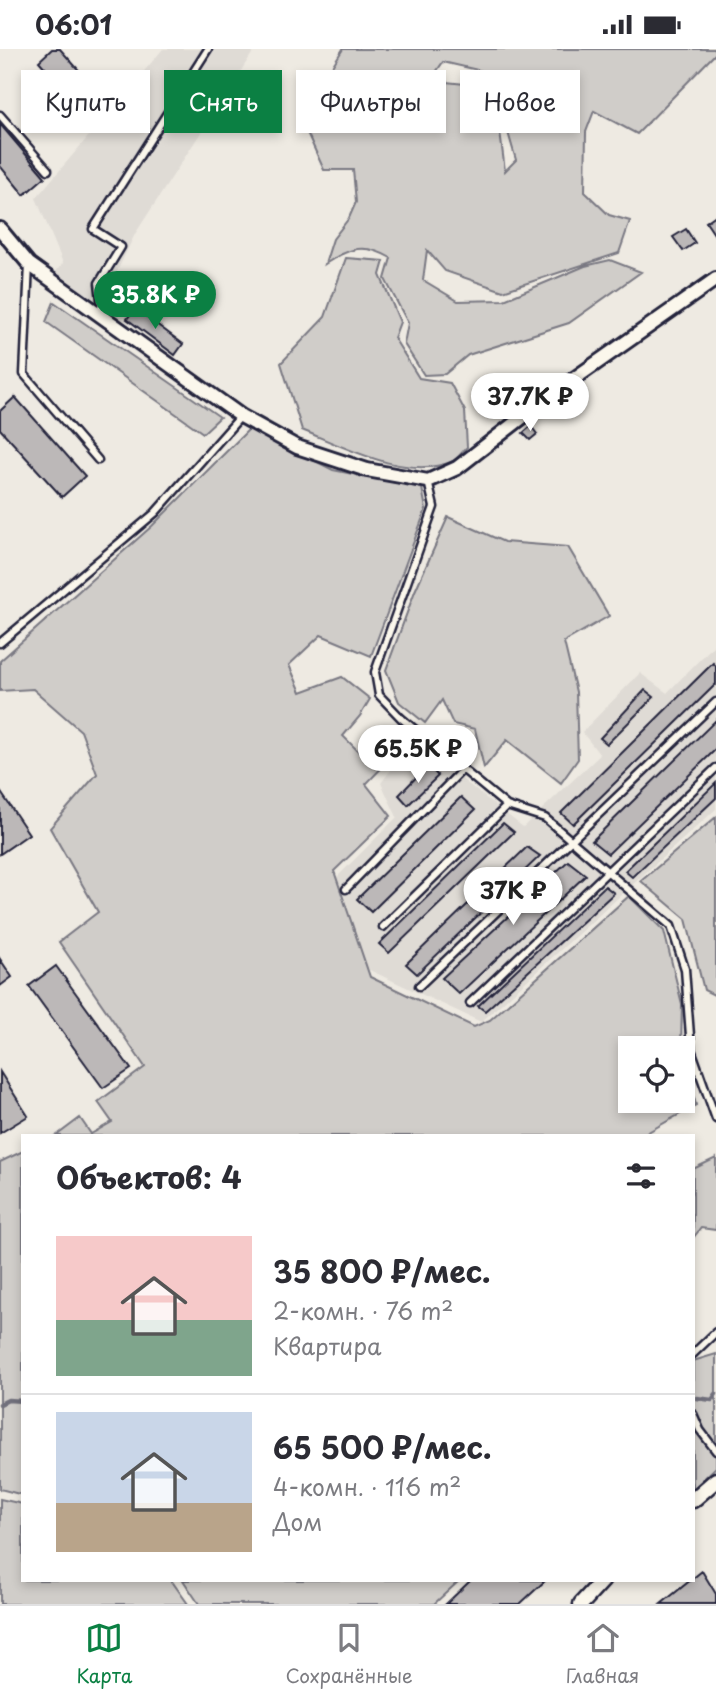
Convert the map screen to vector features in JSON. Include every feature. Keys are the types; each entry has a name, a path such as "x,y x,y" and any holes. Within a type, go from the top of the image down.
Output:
{"street":[{"path":"0,229 29,264 241,416 298,447 367,470 428,481 457,468 551,395 716,279"},
{"path":"695,1498 716,1480"},
{"path":"581,1604 601,1582"}],"lane":[{"path":"103,317 99,283 121,247 93,229 208,49"},
{"path":"0,115 48,170"},
{"path":"29,264 24,374 98,460"},
{"path":"0,643 155,513 241,416"},
{"path":"428,481 434,507 375,672 379,695 401,718 508,806 545,818 671,926 685,969 691,1049 716,1119"},
{"path":"419,986 716,702"},
{"path":"470,1003 716,768"},
{"path":"346,889 463,769"},
{"path":"383,927 508,806"},
{"path":"695,1351 716,1332"},
{"path":"695,1418 700,1430 716,1451"}],"shaded area":[{"path":"163,49 255,49 241,70 164,70 164,133 201,133 135,234 111,284 90,299 53,275 63,263 36,198 91,133 150,133 150,70 145,70"},
{"path":"343,49 716,49 716,53 637,134 594,111 586,132 585,192 609,215 630,221 619,253 503,291 445,271 427,250 423,280 458,301 504,300 585,266 610,260 641,272 569,323 468,355 445,374 424,375 404,344 408,323 385,279 391,258 373,250 357,249 325,264 333,239 349,218 356,202 353,170 324,170 307,133 446,133 446,82 460,83 460,133 500,133 505,171 516,160 508,133 580,133 580,70 478,70 443,62 438,70 330,70"},
{"path":"346,258 384,261 380,275 400,322 394,338 419,378 450,383 465,411 467,447 453,461 415,467 395,464 375,459 302,430 281,363 325,317"},
{"path":"54,302 220,417 203,433 46,322"},
{"path":"250,428 333,470 422,488 426,509 371,656 321,635 289,665 301,692 342,677 370,699 343,736 364,757 388,738 398,751 366,784 391,816 334,871 370,977 474,1027 490,1020 629,896 664,931 682,1004 681,1036 618,1036 618,1113 682,1113 645,1134 91,1134 112,1122 98,1102 145,1067 59,942 98,912 50,828 97,774 81,731 33,689 0,691 0,661 152,526"},
{"path":"448,517 504,542 568,547 609,616 564,642 576,692 578,759 561,783 507,740 484,768 475,729 453,724 442,700 425,723 399,702 386,670 415,591"},
{"path":"716,643 716,809 481,1022 363,967 331,883 397,817 381,783 413,741 523,827 600,755 582,732 640,673 667,693"},
{"path":"716,817 716,996 704,990 686,919 641,881"},
{"path":"80,1118 91,1134 59,1134"},
{"path":"21,1152 21,1494 0,1489 0,1162"},
{"path":"716,1158 716,1230 701,1228 695,1236 695,1168"},
{"path":"716,1354 716,1467 695,1487 695,1360"},
{"path":"0,1499 21,1504 21,1582 172,1582 188,1604 0,1604"},
{"path":"184,1582 458,1582 434,1604 199,1604"}],"building":[{"path":"52,49 60,49 79,70 47,70 39,61"},
{"path":"0,124 45,177 24,195 0,166"},
{"path":"716,215 716,237 706,222"},
{"path":"686,229 695,243 683,251 673,237"},
{"path":"135,308 183,344 175,355 127,319"},
{"path":"15,397 85,476 62,497 0,429 0,411"},
{"path":"531,426 537,434 530,440 523,433"},
{"path":"713,663 716,666 716,684 573,824 561,813"},
{"path":"645,690 654,697 607,744 600,738"},
{"path":"716,720 716,749 608,854 592,841"},
{"path":"428,765 438,776 408,805 399,795"},
{"path":"716,783 716,798 632,877 625,871"},
{"path":"0,791 29,834 0,854"},
{"path":"461,797 475,810 371,912 357,899"},
{"path":"503,823 514,832 389,953 379,944"},
{"path":"527,847 540,856 417,974 406,964"},
{"path":"568,861 586,875 459,994 442,978"},
{"path":"605,886 614,893 485,1011 478,1006"},
{"path":"0,959 12,977 0,986"},
{"path":"56,966 131,1069 103,1088 29,986"},
{"path":"0,1072 28,1116 0,1133"},
{"path":"702,1571 716,1594 716,1604 661,1604 688,1582 695,1582 695,1577"},
{"path":"469,1582 544,1582 520,1604 446,1604"}],"waterway":[{"path":"697,1398 712,1400 716,1394"},
{"path":"0,1404 8,1400 21,1401"}]}
